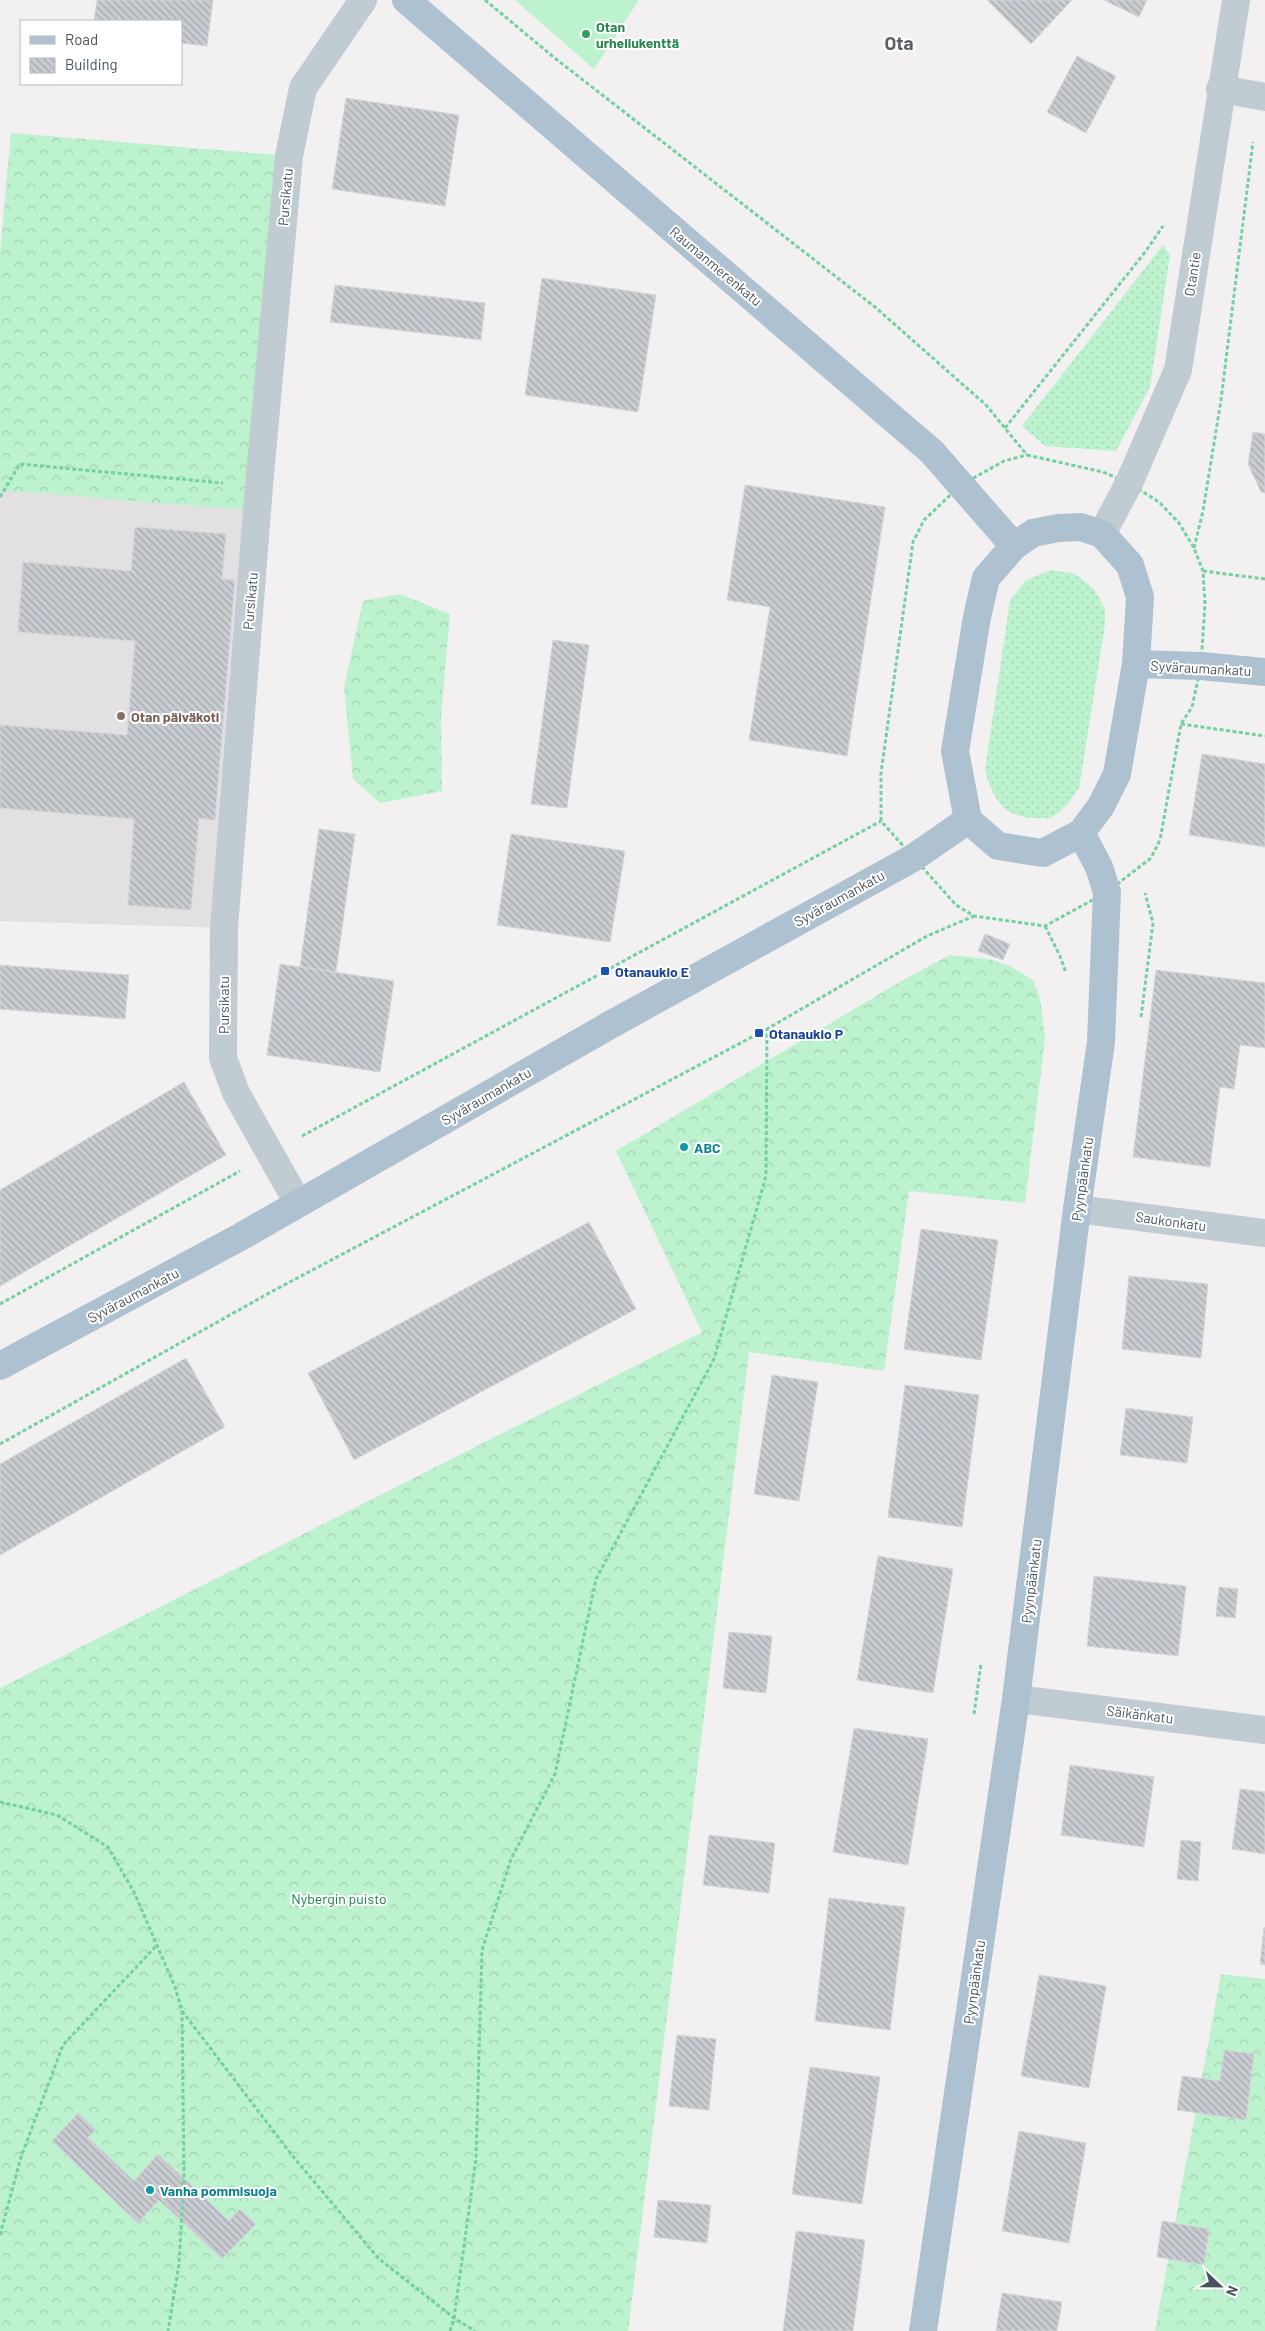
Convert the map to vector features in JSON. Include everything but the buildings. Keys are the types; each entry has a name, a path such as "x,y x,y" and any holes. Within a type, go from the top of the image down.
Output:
{"main road":[{"name":"Raumanmerenkatu","path":"406,0 886,410 932,452 1014,546"},
{"path":"1080,527 1102,534 1130,565 1140,597 1136,664 1117,774 1101,806 1081,833 1043,853 998,846 968,820 955,752 977,617 986,578 1014,546 1033,533 1058,528 1080,527"},
{"name":"Syväraumankatu","path":"1136,664 1201,666 1265,672"},
{"name":"Syväraumankatu","path":"0,1366 234,1241 610,1025 913,858 968,820"},
{"name":"Pyynpäänkatu","path":"923,2331 1016,1699 1077,1209 1100,1042 1107,892 1099,867 1081,833"}],"street":[{"name":"Pursikatu","path":"298,1203 236,1093 223,1058 224,928 259,486 289,156 303,88 363,0"},
{"name":"Otantie","path":"1102,534 1129,483 1178,370 1220,89 1236,0"},
{"path":"1220,89 1263,97"},
{"name":"Saukonkatu","path":"1077,1209 1265,1233"},
{"name":"Säikänkatu","path":"1016,1699 1265,1730"}],"path":[{"path":"485,0 571,71 875,307 986,405 1027,455"},
{"path":"1194,548 1203,511 1221,400 1263,97"},
{"path":"1005,428 1146,251 1165,222"},
{"path":"1067,975 1060,956 1044,926 974,916 956,905 881,821 881,773 913,542 924,520 961,485 1004,460 1027,455 1103,472 1129,483 1159,502 1179,523 1194,548 1203,571 1206,603 1201,666 1192,707 1181,724 1160,840 1151,858 1138,868"},
{"path":"0,497 20,464 259,486"},
{"path":"1203,571 1265,579"},
{"path":"1181,724 1265,736"},
{"path":"0,1304 269,1152 881,821"},
{"path":"0,1444 271,1292 767,1029 927,936 974,916"},
{"path":"450,2331 454,2318 476,2159 482,1950 511,1859 555,1774 596,1579 714,1359 766,1176 767,1029"},
{"path":"974,1718 982,1658"},
{"path":"0,1802 57,1815 108,1848 134,1892 175,1987 182,2011 184,2178 179,2264 168,2331"},
{"path":"0,2234 21,2158 63,2045 157,1945"},
{"path":"182,2011 291,2154 378,2258 454,2318 476,2331"}],"shaded area":[{"name":"Otan päiväkoti","path":"11,133 289,156 224,928 0,921 0,254"}],"green space":[{"name":"Otan urheilukenttä","path":"515,0 639,0 594,69"},
{"path":"11,133 289,156 258,511 0,490 0,254"},
{"path":"1163,245 1170,255 1150,387 1116,451 1045,446 1022,426"},
{"path":"1051,570 1075,574 1094,589 1105,609 1105,625 1079,789 1055,815 1049,818 1025,817 1008,810 1001,804 991,789 985,770 1010,600 1026,580"},
{"path":"400,594 450,614 441,715 442,791 380,803 353,779 344,687 363,601"},
{"name":"Nybergin puisto","path":"950,955 988,959 1010,966 1033,980 1040,998 1045,1038 1025,1203 909,1191 884,1371 749,1352 628,2331 0,2331 0,1688 702,1332 616,1151 903,980"},
{"path":"1221,1974 1265,1979 1265,2331 1155,2331"}],"place":[{"name":"Otan urheilukenttä","path":"586,34"},
{"name":"Otan päiväkoti","path":"121,716"},
{"name":"Otanaukio E","path":"605,971"},
{"name":"Otanaukio P","path":"759,1033"},
{"name":"ABC","path":"684,1147"},
{"name":"Vanha pommisuoja","path":"150,2190"}],"district":[{"name":"Ota","path":"899,42"}]}
